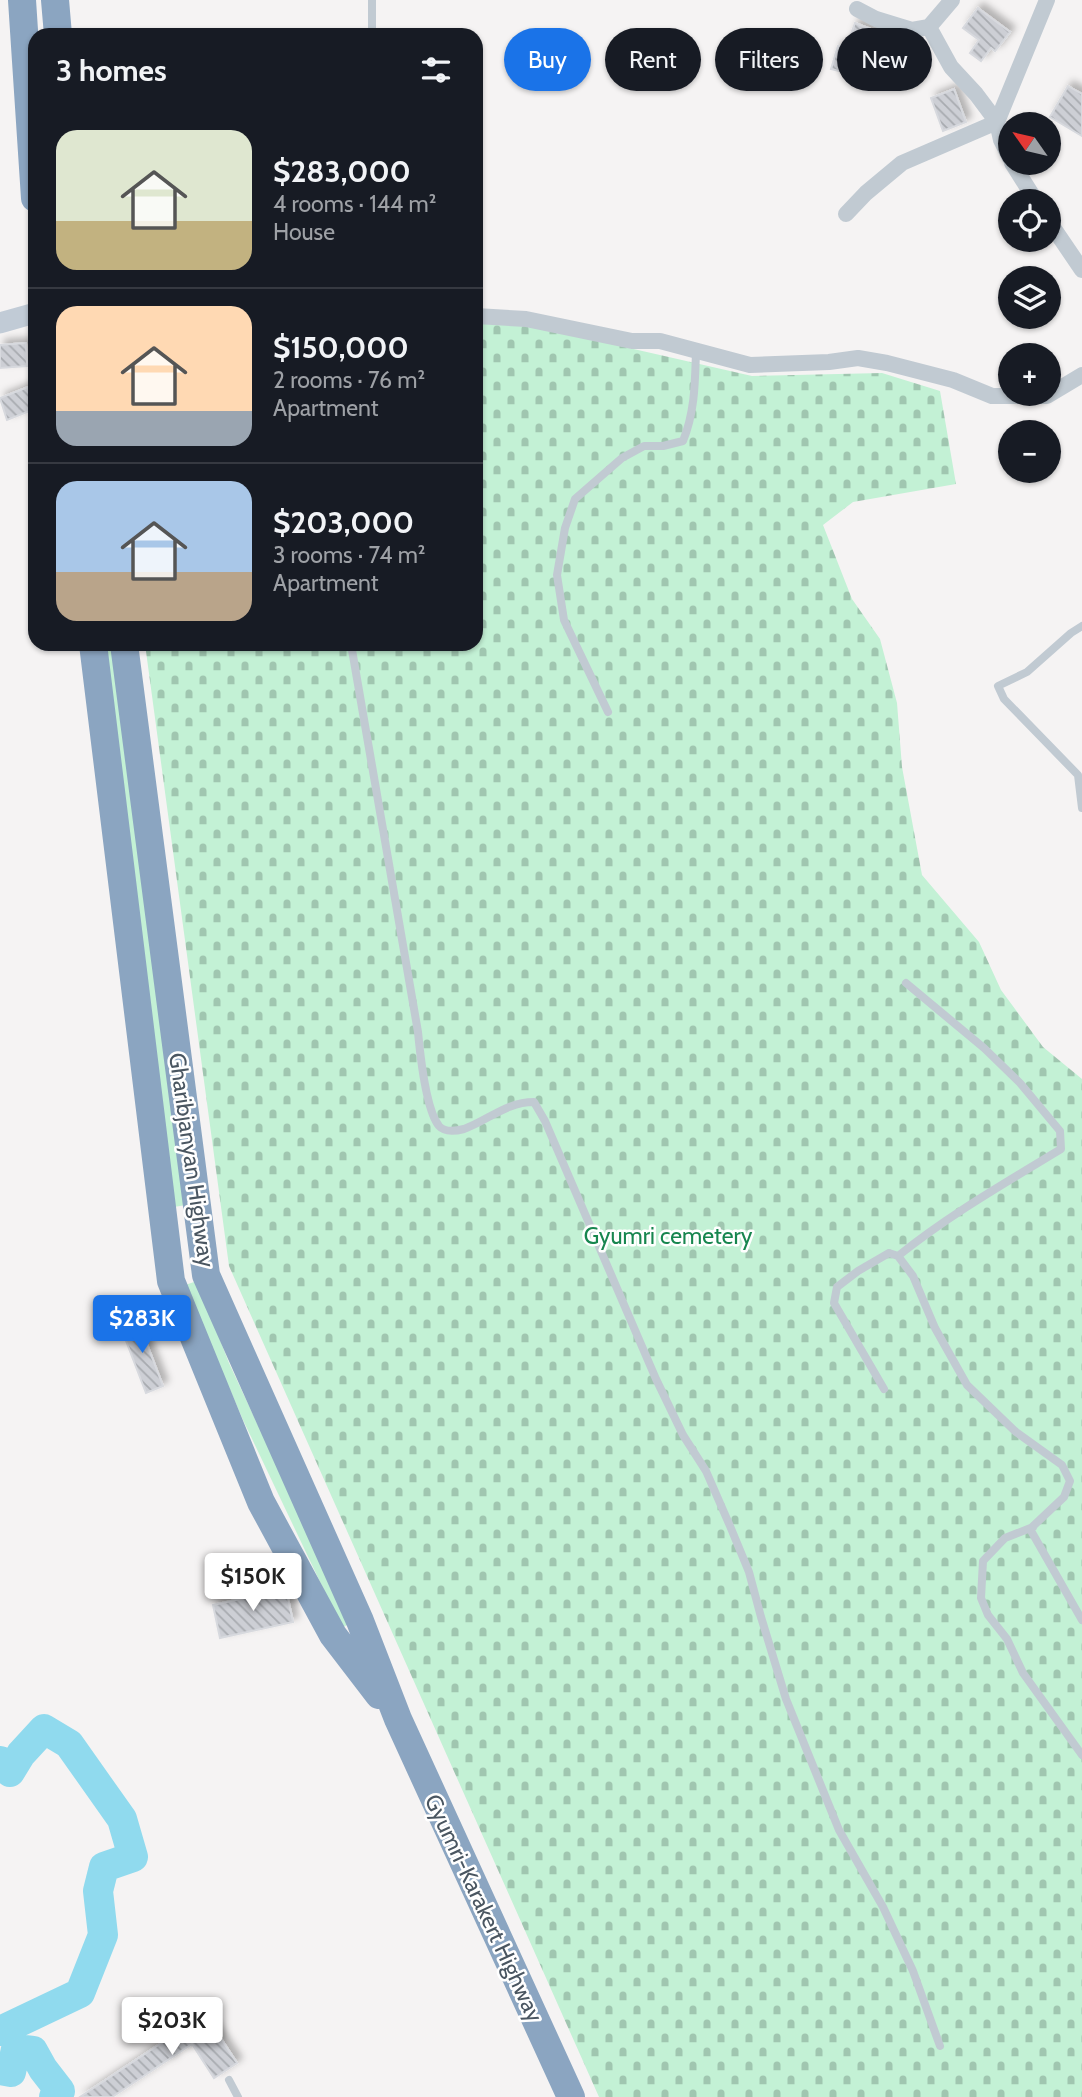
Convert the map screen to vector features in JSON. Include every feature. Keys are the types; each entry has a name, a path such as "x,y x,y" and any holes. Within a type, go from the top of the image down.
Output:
{"highway":[{"path":"22,0 28,91"},
{"path":"55,0 57,28"},
{"name":"Gharibjanyan Highway","path":"94,651 171,1281 261,1502 333,1635 398,1720"},
{"name":"Gharibjanyan Highway","path":"125,651 206,1275 360,1621 398,1720"},
{"path":"171,1281 206,1268"},
{"name":"Gyumri-Karakert Highway","path":"398,1720 571,2097"}],"main road":[{"path":"0,323 28,315"}],"street":[{"path":"857,9 876,19 912,30 929,27 952,0"},
{"path":"846,214 902,163 997,122 1047,0"},
{"path":"929,27 951,67 976,94 998,126"},
{"path":"1061,239 1082,270"},
{"path":"483,316 526,319 632,341 660,341 750,365 829,362 858,358 953,380 992,396 1047,396 1082,375"}],"lane":[{"path":"372,0 372,28"},
{"path":"608,712 564,620 557,575 565,528 575,499 622,458 644,446 663,446 683,441 690,425 695,391 696,351"},
{"path":"1082,626 1027,672 998,686 1004,699 1078,775 1082,808"},
{"path":"352,651 418,1032 421,1067 432,1111 440,1127 448,1131 463,1129 519,1102 534,1101 545,1121 656,1379 683,1435 706,1471 735,1538 749,1572 786,1699 839,1830 883,1907 913,1971 940,2046"},
{"path":"898,1256 961,1209 1061,1149 1060,1132 1020,1083 984,1048 906,983"},
{"path":"884,1389 834,1303 836,1287 858,1270 889,1253 898,1256 913,1276 935,1328 967,1385 1016,1432 1062,1465 1070,1480 1064,1497 1030,1529 1082,1620"},
{"path":"1033,1527 1005,1538 983,1561 981,1598 988,1615 1007,1639 1023,1673 1082,1755"},
{"path":"229,2080 238,2097"}],"green space":[{"name":"Gyumri cemetery","path":"483,322 524,324 752,376 882,373 940,391 956,484 853,502 823,525 852,599 880,639 897,703 902,767 922,875 979,942 1001,990 1043,1047 1082,1079 1082,2097 599,2097 229,1266 146,651 483,651"},
{"path":"105,651 117,651 186,1205 174,1207"},
{"path":"197,1281 229,1363 350,1623 342,1628 243,1420 185,1285"}],"building":[{"path":"978,8 1010,32 995,51 991,48 981,61 970,53 979,40 963,28"},
{"path":"855,23 868,28 853,28"},
{"path":"837,49 837,70 831,69"},
{"path":"1068,86 1082,94 1082,136 1061,124 1061,112 1053,112"},
{"path":"954,89 966,122 943,131 931,98"},
{"path":"26,343 27,366 0,368 0,345"},
{"path":"28,387 28,412 7,420 0,398"},
{"path":"137,1318 163,1386 146,1393 120,1325"},
{"path":"286,1589 293,1622 220,1638 213,1605"},
{"path":"205,2014 237,2063 214,2078 192,2044 112,2097 80,2097"}],"waterway":[{"path":"0,1761 10,1772 21,1754 44,1729 69,1744 122,1819 133,1857 104,1867 98,1891 103,1935 80,1993 0,2031"},
{"path":"0,2070 11,2072 16,2049 33,2051 60,2091 54,2097"}]}
